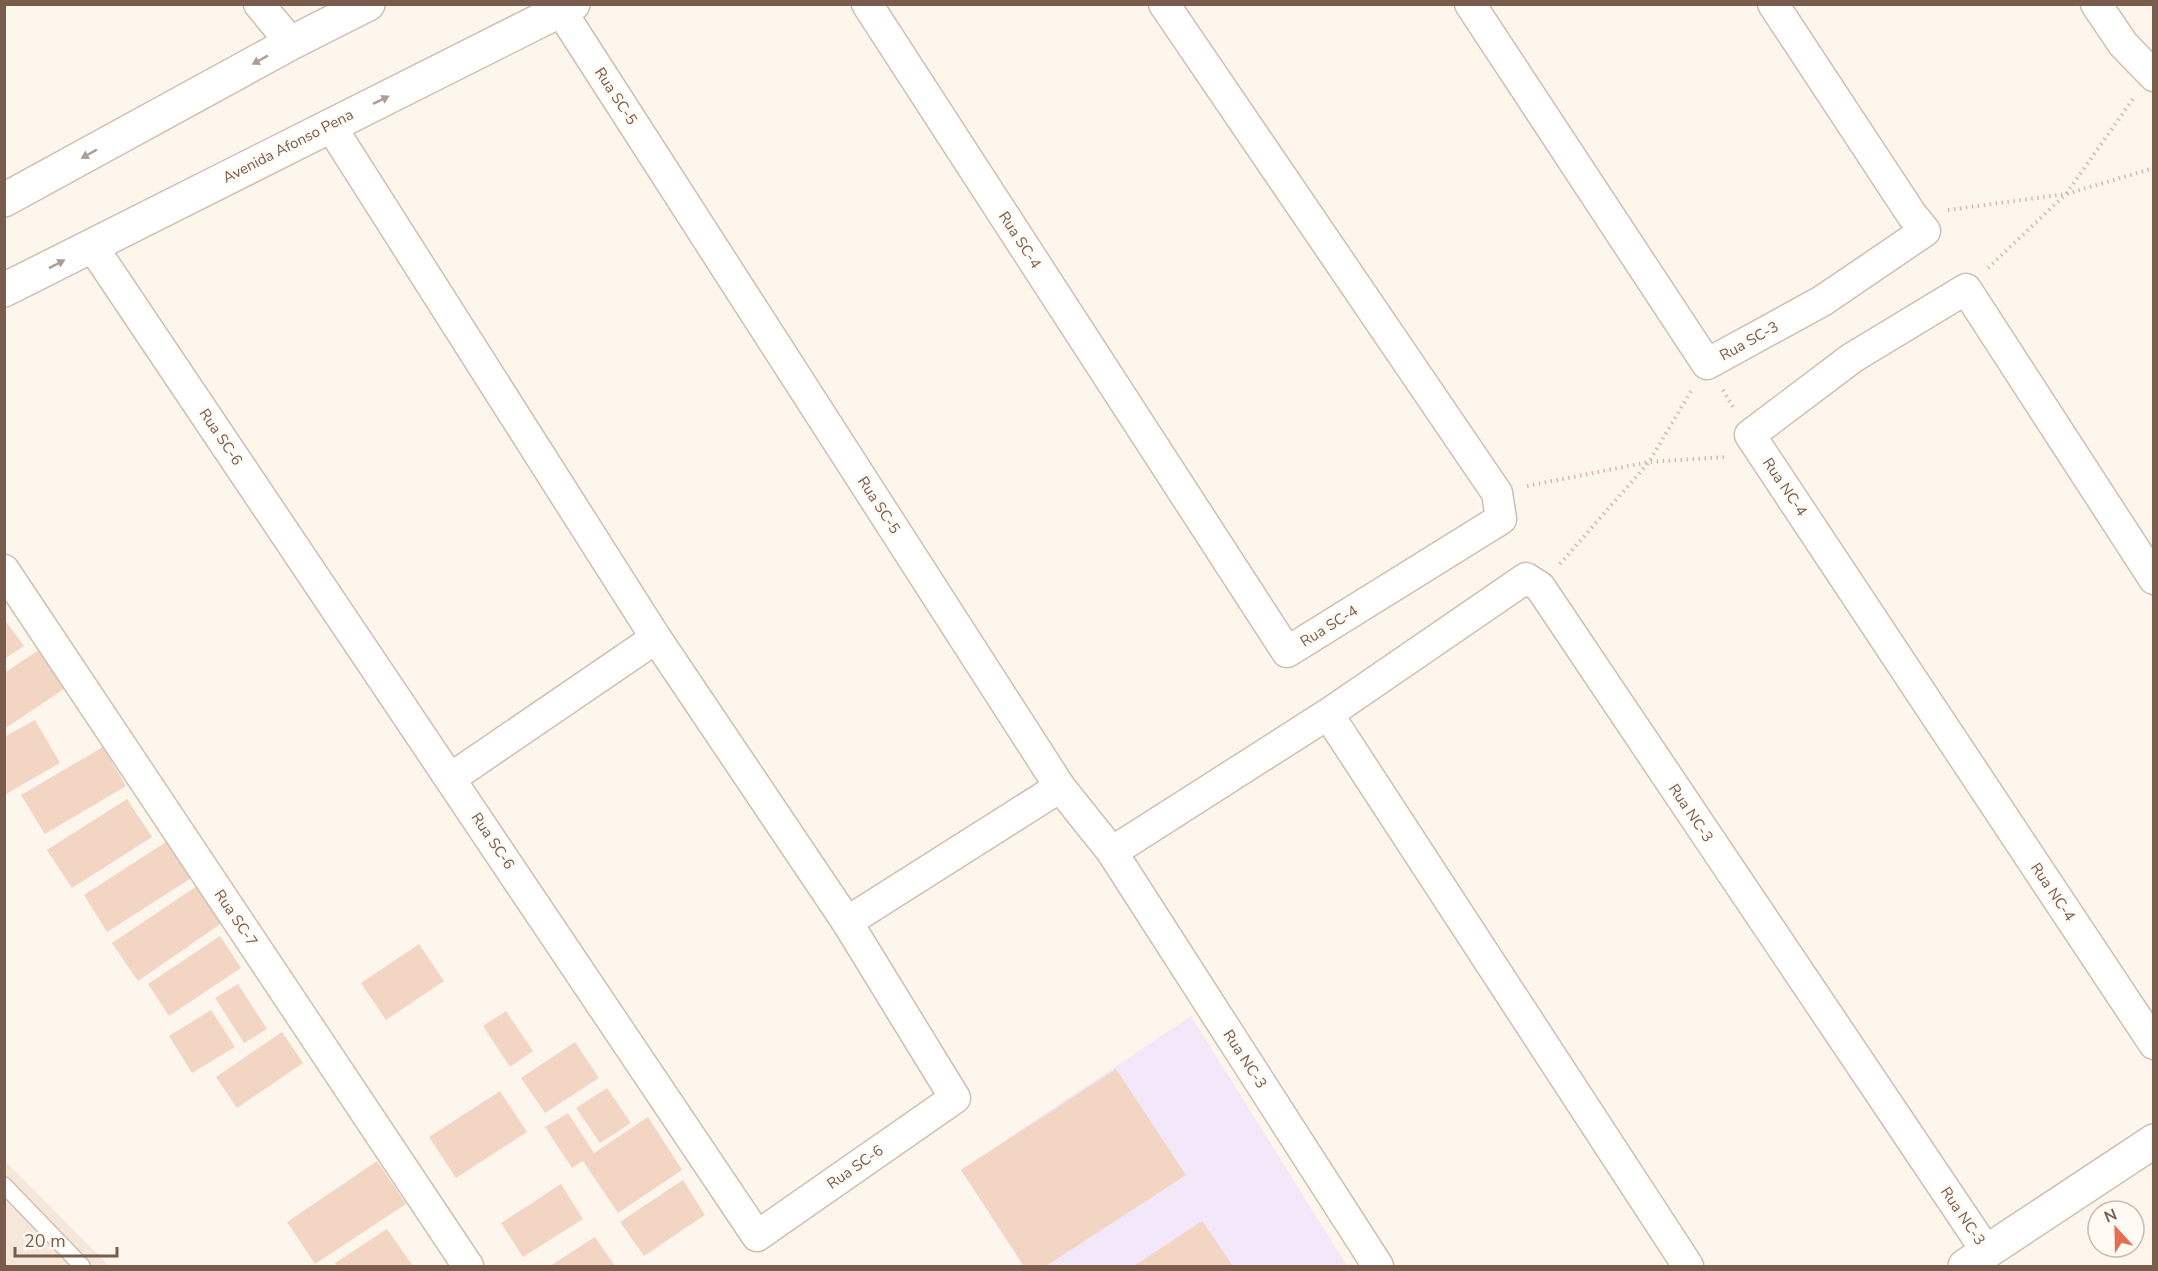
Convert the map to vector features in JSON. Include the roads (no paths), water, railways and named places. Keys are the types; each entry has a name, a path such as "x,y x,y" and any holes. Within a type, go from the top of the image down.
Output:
{"street":[{"path":"259,4 291,43"},
{"path":"4,200 291,43 368,4"},
{"name":"Rua SC-4","path":"867,4 1287,652 1501,519 1497,493 1164,4"},
{"name":"Rua SC-3","path":"1470,4 1707,364 1822,301 1925,231 1912,215 1773,4"},
{"path":"2096,4 2123,44 2152,75"},
{"name":"Avenida Afonso Pena","path":"4,290 567,8"},
{"name":"Rua SC-5","path":"567,8 1060,787"},
{"name":"Rua SC-6","path":"92,246 757,1236 955,1098 847,922 656,638 330,125"},
{"name":"Rua NC-4","path":"2154,579 1966,289 1852,357 1757,445 2154,1044"},
{"name":"Rua SC-7","path":"4,570 468,1266"},
{"name":"Rua NC-3","path":"1328,714 1526,578 1540,587 1976,1259"},
{"path":"451,778 656,638"},
{"path":"1112,852 1328,714 1688,1266"},
{"path":"847,922 1060,787"},
{"name":"Rua NC-3","path":"1060,787 1112,852 1378,1266"},
{"path":"1976,1259 2154,1141"}],"lane":[{"path":"4,1185 82,1266"}]}
